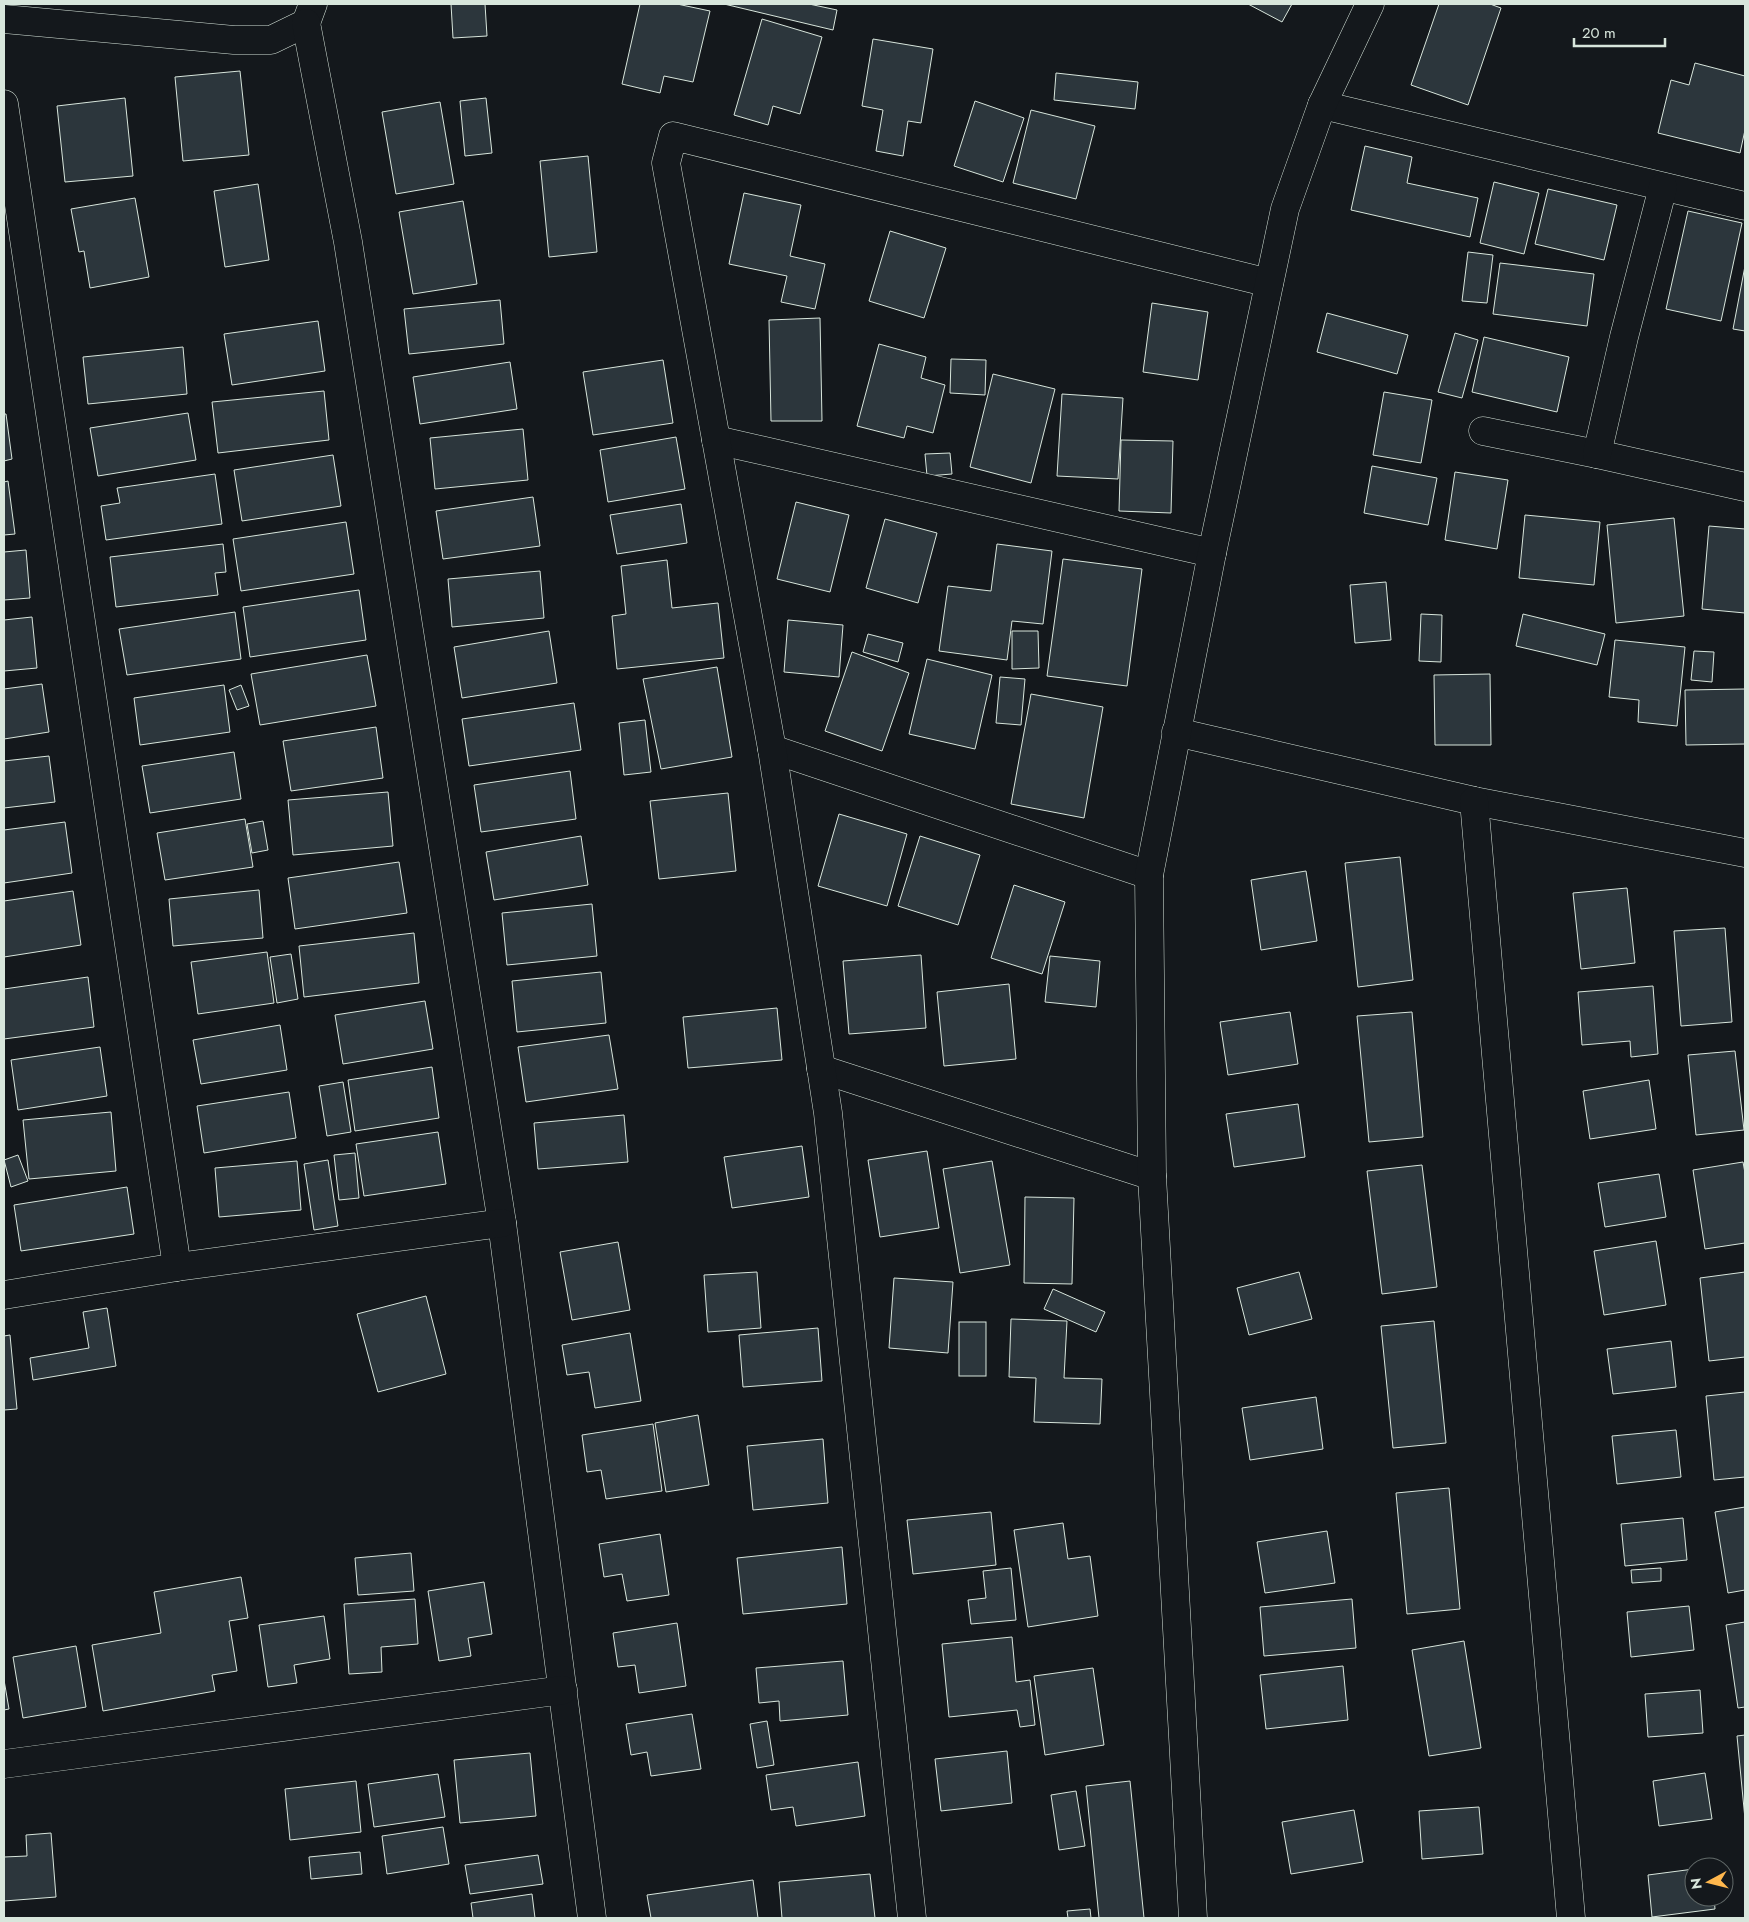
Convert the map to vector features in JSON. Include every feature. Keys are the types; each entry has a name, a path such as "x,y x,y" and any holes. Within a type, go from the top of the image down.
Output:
{"street":[{"path":"1193,1918 1152,1176 1149,875 1212,553 1285,209 1322,105 1370,4"},
{"path":"4,19 234,40 271,40 310,13 348,242 502,1223 592,1918"},
{"path":"4,104 178,1267"},
{"path":"1322,105 1745,206"},
{"path":"912,1918 829,1123 772,749 666,163 673,136 1269,283"},
{"path":"1597,454 1624,337 1663,187"},
{"path":"1483,430 1745,487"},
{"path":"716,440 1212,553"},
{"path":"1176,732 1474,801 1745,854"},
{"path":"772,749 1149,875"},
{"path":"1474,801 1571,1918"},
{"path":"821,1069 1152,1176"},
{"path":"4,1296 178,1267 502,1223"},
{"path":"4,1764 562,1690"}],"building":[{"path":"451,4 485,4 487,36 453,38"},
{"path":"640,4 677,4 710,11 693,82 664,76 660,93 622,84"},
{"path":"724,4 809,4 837,10 833,30"},
{"path":"1248,4 1292,4 1282,22"},
{"path":"1439,4 1490,4 1501,8 1468,105 1411,85"},
{"path":"762,19 822,37 800,114 773,106 768,125 734,115"},
{"path":"873,39 933,49 921,123 908,121 903,156 876,151 883,110 862,106"},
{"path":"1695,63 1745,76 1745,130 1740,153 1658,133 1671,80 1689,85"},
{"path":"240,71 249,155 183,161 175,77"},
{"path":"1056,73 1138,82 1135,109 1054,100"},
{"path":"125,98 133,176 65,182 57,106"},
{"path":"486,98 492,153 465,156 460,101"},
{"path":"975,101 1024,118 1003,182 954,166"},
{"path":"440,102 454,184 396,194 382,112"},
{"path":"1031,110 1095,126 1076,199 1013,183"},
{"path":"1365,146 1412,157 1407,183 1478,198 1470,237 1351,210"},
{"path":"588,156 597,252 549,257 540,161"},
{"path":"1494,182 1539,193 1524,254 1480,243"},
{"path":"258,184 269,260 225,267 214,191"},
{"path":"1548,189 1617,205 1604,260 1535,244"},
{"path":"744,193 801,205 790,256 825,264 815,309 781,302 787,276 729,264"},
{"path":"135,198 149,277 90,288 84,251 79,252 71,209"},
{"path":"463,201 477,284 413,294 399,212"},
{"path":"1688,211 1742,223 1721,321 1666,309"},
{"path":"890,231 946,248 924,318 869,301"},
{"path":"1468,252 1493,255 1487,303 1462,301"},
{"path":"1500,263 1594,274 1587,326 1493,314"},
{"path":"1745,266 1745,331 1733,329"},
{"path":"500,300 504,344 409,354 404,309"},
{"path":"1152,303 1208,312 1198,380 1143,372"},
{"path":"1327,313 1408,335 1397,374 1317,352"},
{"path":"820,318 822,421 771,421 769,320"},
{"path":"318,321 325,371 232,385 224,334"},
{"path":"1455,333 1478,340 1462,398 1438,392"},
{"path":"1484,337 1569,357 1557,412 1472,392"},
{"path":"879,344 926,357 921,378 945,385 933,433 907,426 904,438 857,426"},
{"path":"183,347 187,394 88,404 83,357"},
{"path":"951,359 986,360 985,395 950,393"},
{"path":"663,360 673,423 593,435 583,372"},
{"path":"510,362 517,409 420,424 413,377"},
{"path":"993,374 1055,389 1031,483 970,467"},
{"path":"324,391 329,440 218,453 212,402"},
{"path":"1384,392 1432,400 1421,463 1373,455"},
{"path":"1062,394 1123,398 1118,479 1057,476"},
{"path":"188,413 196,460 98,476 90,428"},
{"path":"4,414 6,414 12,459 4,461"},
{"path":"523,429 528,480 435,489 430,438"},
{"path":"676,437 685,489 608,502 600,450"},
{"path":"1121,440 1173,441 1171,513 1119,511"},
{"path":"950,453 952,474 927,476 925,454"},
{"path":"333,455 341,506 242,521 234,470"},
{"path":"1372,466 1437,478 1428,525 1364,513"},
{"path":"1455,472 1508,480 1497,549 1445,540"},
{"path":"215,474 222,524 106,540 101,506 120,503 117,488"},
{"path":"8,481 15,534 4,535 4,482"},
{"path":"533,497 540,546 443,559 436,511"},
{"path":"796,502 849,515 830,592 777,579"},
{"path":"681,504 687,543 617,554 610,515"},
{"path":"1525,515 1600,522 1594,585 1519,578"},
{"path":"1674,518 1684,616 1616,623 1607,525"},
{"path":"885,519 937,533 918,603 866,588"},
{"path":"346,522 354,574 241,591 233,539"},
{"path":"1709,526 1745,529 1745,613 1702,609"},
{"path":"223,544 226,572 215,573 218,595 116,607 110,557"},
{"path":"997,544 1052,551 1043,624 1012,621 1007,660 939,651 948,586 991,591"},
{"path":"26,550 30,598 4,600 4,552"},
{"path":"1063,559 1142,569 1127,686 1047,676"},
{"path":"667,560 672,608 718,603 724,658 617,669 612,616 626,614 621,566"},
{"path":"540,571 544,618 452,627 448,579"},
{"path":"1386,582 1391,640 1355,643 1350,585"},
{"path":"359,590 366,640 250,657 243,607"},
{"path":"235,612 241,659 127,675 119,629"},
{"path":"1421,614 1442,615 1441,662 1419,661"},
{"path":"1523,614 1605,634 1597,665 1516,646"},
{"path":"32,617 37,668 4,671 4,620"},
{"path":"788,620 843,625 839,677 784,672"},
{"path":"549,631 557,683 462,698 454,647"},
{"path":"1012,631 1038,631 1039,668 1012,669"},
{"path":"868,634 903,643 898,662 863,652"},
{"path":"1615,640 1685,647 1677,726 1638,722 1639,700 1609,697"},
{"path":"1694,651 1714,652 1712,682 1691,680"},
{"path":"852,652 909,673 882,751 825,731"},
{"path":"367,655 376,706 260,725 251,674"},
{"path":"927,659 992,675 975,749 909,734"},
{"path":"717,667 732,757 661,769 643,679"},
{"path":"1490,674 1491,745 1435,745 1434,675"},
{"path":"1000,677 1025,679 1021,725 996,723"},
{"path":"42,684 49,732 4,739 4,689"},
{"path":"224,685 230,732 140,745 134,698"},
{"path":"241,685 249,706 237,710 229,690"},
{"path":"1745,689 1745,744 1686,745 1685,690"},
{"path":"1031,694 1103,707 1084,818 1011,804"},
{"path":"574,703 581,750 469,766 462,719"},
{"path":"645,720 651,772 624,775 619,723"},
{"path":"376,727 383,778 291,791 283,741"},
{"path":"234,752 241,799 150,813 142,766"},
{"path":"49,756 55,802 4,808 4,761"},
{"path":"570,771 576,819 481,832 474,785"},
{"path":"388,792 393,846 293,855 288,800"},
{"path":"728,793 736,871 659,879 650,801"},
{"path":"839,814 907,834 887,906 818,886"},
{"path":"245,819 253,867 165,880 157,833"},
{"path":"263,821 268,850 252,853 247,824"},
{"path":"65,822 72,873 4,883 4,830"},
{"path":"581,836 588,885 494,900 486,852"},
{"path":"920,836 980,855 958,925 898,906"},
{"path":"1400,857 1413,980 1358,987 1345,863"},
{"path":"399,862 407,913 295,929 288,878"},
{"path":"1306,871 1317,941 1261,950 1251,880"},
{"path":"1014,885 1065,902 1042,974 991,958"},
{"path":"1627,888 1635,963 1581,969 1573,893"},
{"path":"259,890 263,938 173,946 169,899"},
{"path":"73,891 81,945 4,957 4,901"},
{"path":"592,904 597,956 507,965 502,913"},
{"path":"1725,928 1732,1022 1681,1026 1674,931"},
{"path":"414,933 419,983 304,997 299,946"},
{"path":"267,952 274,1003 198,1014 191,962"},
{"path":"291,954 298,999 277,1003 270,957"},
{"path":"921,955 926,1028 849,1034 843,961"},
{"path":"1050,956 1100,961 1096,1007 1045,1002"},
{"path":"601,972 606,1023 517,1032 512,981"},
{"path":"88,977 94,1027 4,1039 4,989"},
{"path":"1009,984 1016,1059 944,1066 937,992"},
{"path":"1653,986 1658,1054 1631,1057 1630,1041 1582,1045 1578,992"},
{"path":"425,1001 433,1049 343,1064 335,1015"},
{"path":"777,1008 782,1060 688,1068 683,1017"},
{"path":"1290,1012 1298,1064 1228,1075 1220,1022"},
{"path":"1412,1012 1423,1137 1369,1142 1357,1016"},
{"path":"280,1025 287,1070 201,1084 193,1040"},
{"path":"609,1035 618,1089 526,1102 518,1047"},
{"path":"100,1047 107,1096 18,1110 11,1060"},
{"path":"1735,1051 1744,1130 1696,1135 1688,1055"},
{"path":"432,1067 439,1118 355,1131 348,1080"},
{"path":"1649,1080 1656,1129 1590,1139 1583,1091"},
{"path":"343,1082 351,1132 327,1136 319,1086"},
{"path":"289,1092 296,1138 204,1153 197,1106"},
{"path":"1298,1104 1305,1157 1234,1167 1226,1114"},
{"path":"111,1112 116,1171 29,1179 23,1120"},
{"path":"624,1115 628,1162 538,1169 534,1123"},
{"path":"438,1132 446,1184 364,1196 356,1144"},
{"path":"802,1146 809,1197 732,1208 724,1157"},
{"path":"927,1151 939,1228 880,1237 868,1160"},
{"path":"355,1153 359,1198 339,1200 334,1155"},
{"path":"18,1155 28,1181 11,1187 4,1160"},
{"path":"328,1160 338,1226 314,1230 304,1164"},
{"path":"297,1161 301,1210 219,1217 215,1168"},
{"path":"992,1161 1010,1265 960,1273 943,1169"},
{"path":"1743,1162 1745,1173 1745,1243 1705,1249 1693,1170"},
{"path":"1422,1165 1437,1287 1382,1294 1367,1171"},
{"path":"1659,1174 1666,1217 1605,1227 1598,1183"},
{"path":"127,1187 134,1234 21,1251 14,1205"},
{"path":"1025,1197 1074,1198 1072,1284 1024,1283"},
{"path":"1656,1241 1666,1305 1604,1315 1594,1251"},
{"path":"618,1242 630,1310 572,1320 560,1252"},
{"path":"757,1272 761,1328 708,1332 704,1275"},
{"path":"1299,1272 1312,1319 1249,1335 1237,1288"},
{"path":"1745,1272 1745,1357 1709,1361 1700,1278"},
{"path":"894,1278 953,1282 948,1353 889,1348"},
{"path":"1053,1289 1105,1312 1096,1332 1044,1309"},
{"path":"426,1296 446,1374 378,1392 357,1314"},
{"path":"107,1308 116,1366 33,1380 30,1358 89,1348 83,1312"},
{"path":"1011,1319 1067,1321 1064,1378 1102,1379 1100,1424 1034,1422 1036,1378 1009,1377"},
{"path":"1434,1321 1446,1443 1393,1448 1381,1326"},
{"path":"959,1322 986,1322 986,1376 959,1376"},
{"path":"818,1328 822,1381 743,1387 739,1335"},
{"path":"630,1333 641,1401 595,1408 589,1372 567,1375 562,1345"},
{"path":"10,1335 17,1409 4,1410 4,1336"},
{"path":"1671,1341 1676,1387 1613,1394 1607,1349"},
{"path":"1745,1392 1745,1477 1714,1480 1706,1396"},
{"path":"1316,1397 1323,1449 1250,1460 1242,1408"},
{"path":"698,1415 709,1485 666,1492 655,1423"},
{"path":"653,1424 662,1491 606,1499 601,1470 587,1472 582,1435"},
{"path":"1676,1430 1681,1477 1617,1484 1612,1436"},
{"path":"823,1439 828,1503 753,1510 747,1446"},
{"path":"1449,1488 1460,1609 1407,1614 1396,1493"},
{"path":"1745,1507 1745,1590 1728,1593 1715,1512"},
{"path":"991,1512 996,1565 913,1574 907,1520"},
{"path":"1683,1518 1687,1560 1625,1566 1621,1524"},
{"path":"1063,1523 1068,1559 1090,1556 1098,1616 1028,1627 1014,1530"},
{"path":"1327,1531 1335,1583 1265,1593 1257,1542"},
{"path":"660,1534 669,1595 627,1601 622,1574 604,1577 599,1544"},
{"path":"842,1547 847,1604 743,1614 737,1558"},
{"path":"411,1553 414,1591 358,1595 355,1558"},
{"path":"1011,1568 1016,1620 971,1624 968,1600 986,1598 983,1571"},
{"path":"1661,1568 1661,1581 1632,1583 1631,1570"},
{"path":"241,1577 248,1618 229,1621 237,1671 212,1675 215,1691 103,1711 92,1645 161,1633 154,1592"},
{"path":"484,1582 492,1634 468,1638 471,1656 439,1661 428,1591"},
{"path":"415,1599 418,1644 381,1647 382,1672 349,1674 344,1604"},
{"path":"1352,1599 1356,1648 1264,1656 1260,1607"},
{"path":"1689,1606 1694,1650 1631,1657 1627,1612"},
{"path":"324,1616 330,1659 294,1665 297,1683 268,1687 259,1625"},
{"path":"1745,1622 1745,1707 1738,1708 1726,1625"},
{"path":"677,1623 686,1686 639,1693 635,1665 618,1667 613,1633"},
{"path":"1012,1637 1016,1682 1030,1680 1035,1725 1020,1727 1017,1710 949,1717 942,1644"},
{"path":"1464,1641 1481,1748 1429,1756 1412,1650"},
{"path":"76,1646 86,1707 23,1718 13,1657"},
{"path":"843,1661 848,1715 780,1721 779,1701 759,1703 756,1668"},
{"path":"1343,1666 1348,1720 1266,1729 1260,1675"},
{"path":"1093,1668 1104,1745 1045,1755 1034,1676"},
{"path":"4,1680 9,1709 4,1710"},
{"path":"1700,1690 1703,1733 1648,1737 1645,1694"},
{"path":"692,1714 701,1769 651,1776 647,1752 631,1755 626,1724"},
{"path":"767,1721 774,1765 757,1768 750,1724"},
{"path":"1745,1735 1745,1819 1737,1736"},
{"path":"1007,1751 1012,1803 941,1811 935,1759"},
{"path":"530,1753 536,1816 460,1823 454,1760"},
{"path":"858,1762 865,1816 796,1826 793,1807 771,1810 766,1775"},
{"path":"1705,1773 1712,1819 1659,1826 1653,1781"},
{"path":"438,1774 445,1817 374,1827 368,1784"},
{"path":"356,1781 361,1832 290,1840 285,1789"},
{"path":"1130,1781 1144,1918 1099,1918 1086,1786"},
{"path":"1076,1791 1085,1846 1059,1850 1051,1795"},
{"path":"1479,1807 1483,1854 1422,1859 1419,1811"},
{"path":"1354,1810 1363,1862 1291,1874 1282,1822"},
{"path":"443,1827 449,1864 387,1874 382,1836"},
{"path":"51,1833 56,1897 4,1901 4,1857 27,1856 26,1835"},
{"path":"360,1852 362,1874 311,1879 309,1857"},
{"path":"538,1855 543,1884 470,1894 465,1865"},
{"path":"1684,1870 1684,1907 1715,1907 1715,1909 1652,1917 1648,1875"},
{"path":"870,1874 875,1918 782,1918 779,1882"},
{"path":"753,1880 758,1918 651,1918 647,1895"},
{"path":"532,1894 535,1918 473,1918 471,1903"},
{"path":"1090,1909 1091,1918 1068,1918 1067,1911"}]}
